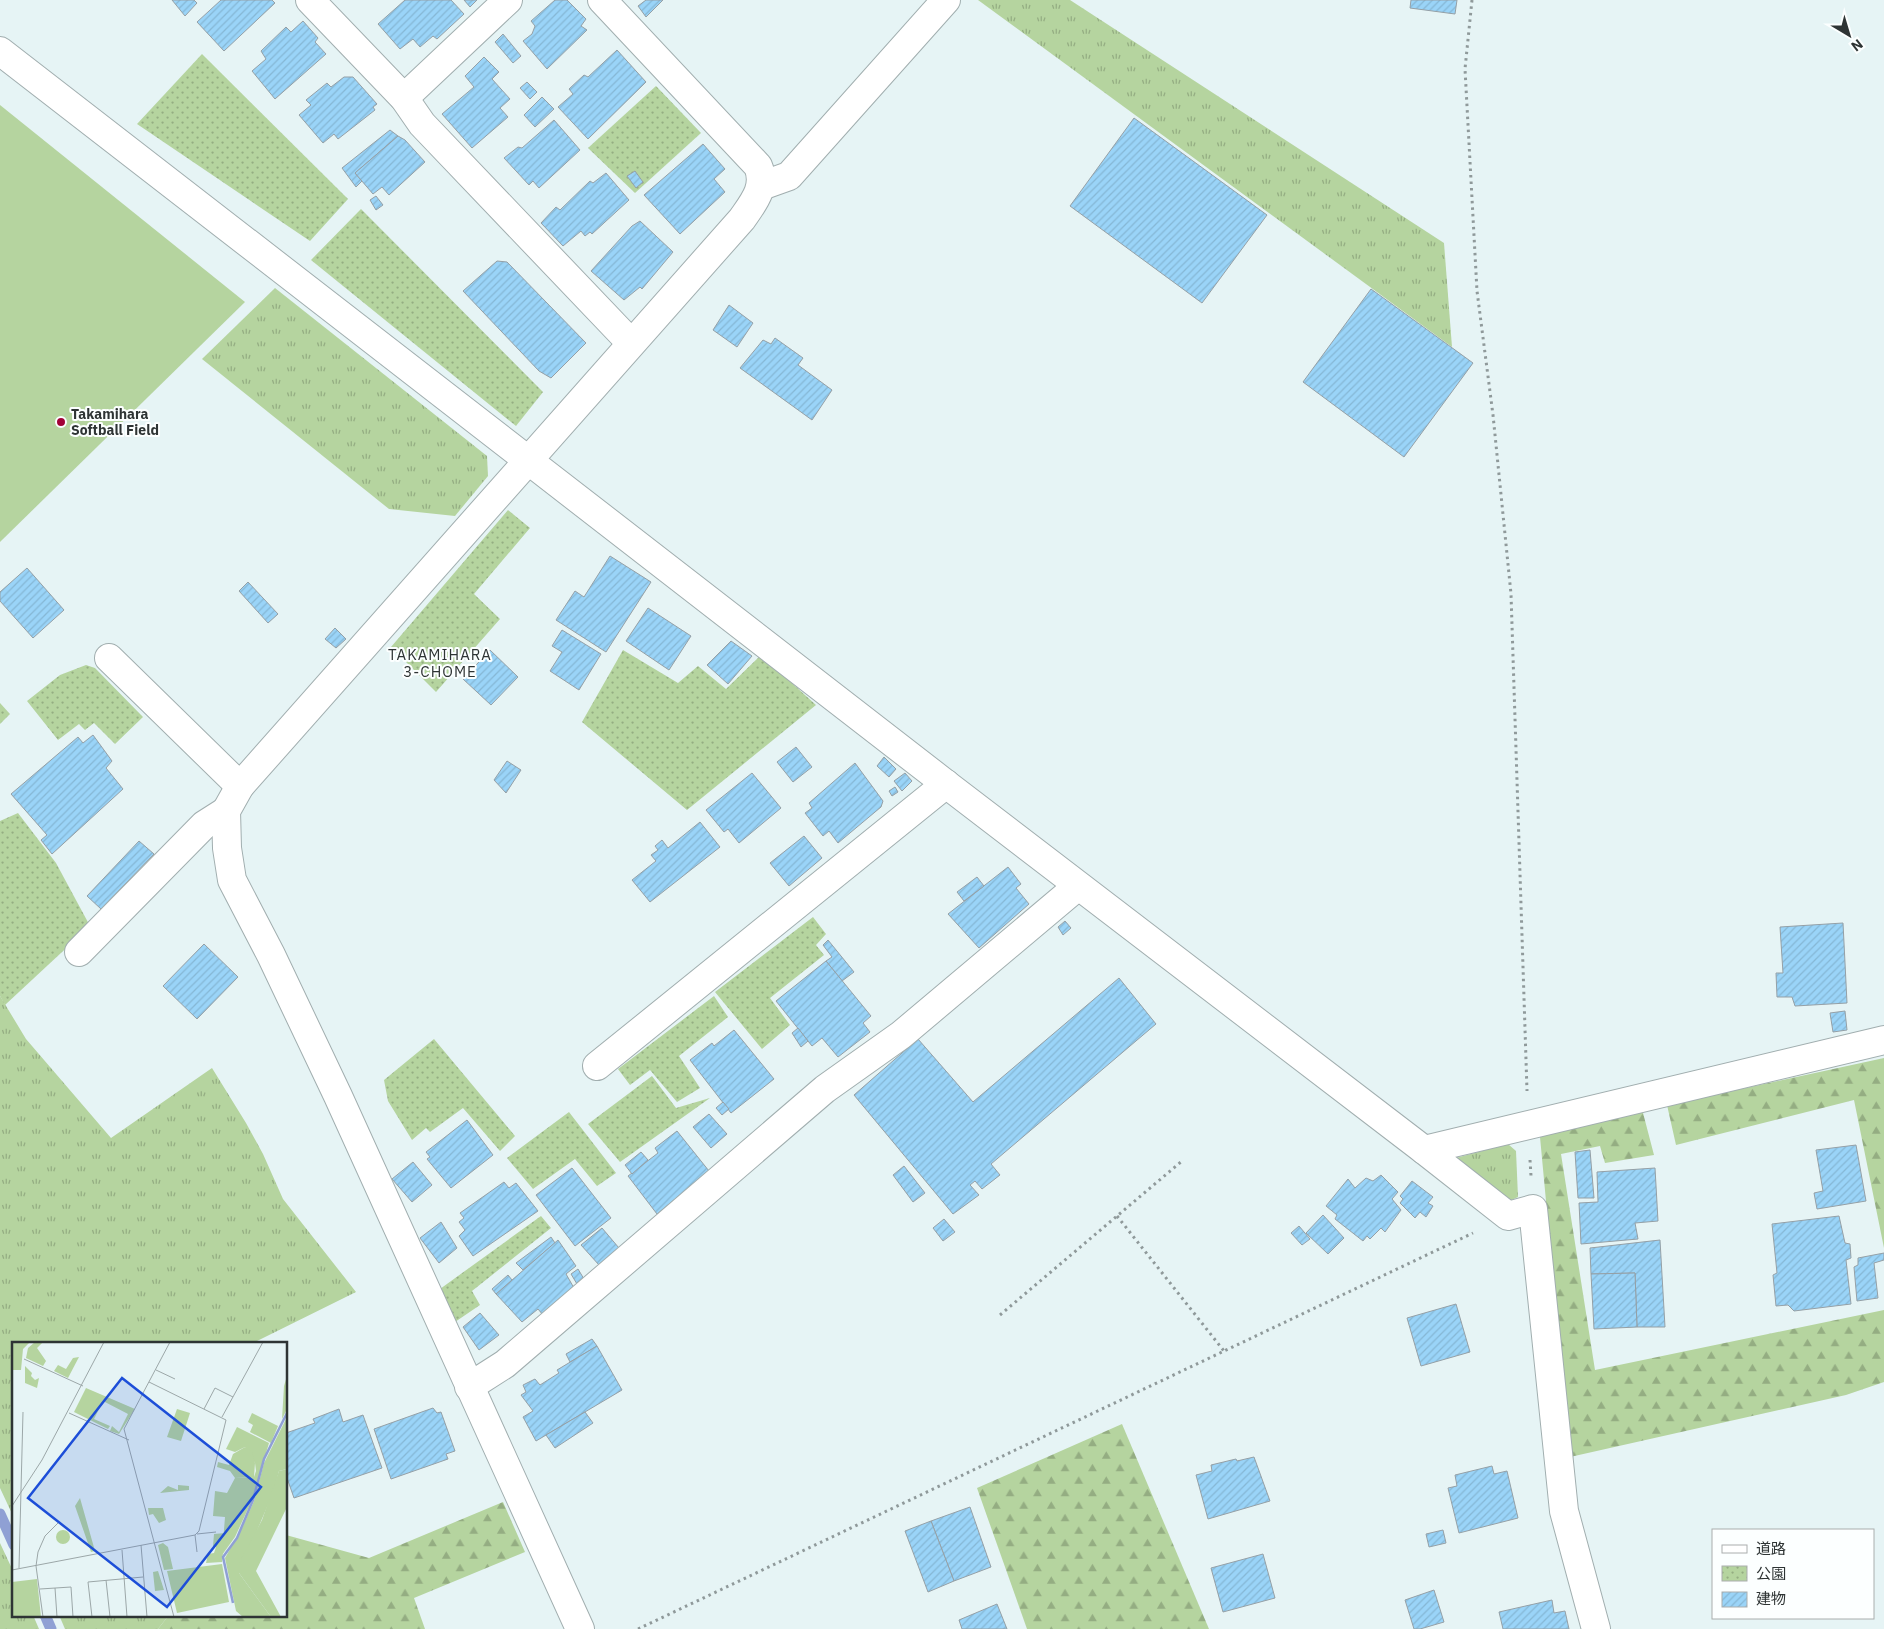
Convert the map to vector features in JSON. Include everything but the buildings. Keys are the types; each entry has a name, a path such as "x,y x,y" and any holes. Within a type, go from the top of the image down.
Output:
{"street":[{"path":"310,0 404,98 422,124 631,343"},
{"path":"404,98 508,0"},
{"path":"79,952 204,825 226,811 240,786 742,219 758,195 762,186 762,174 758,166 602,0"},
{"path":"762,186 789,176 946,0"},
{"path":"0,51 1078,886 1424,1150 1520,1213 1564,1510 1596,1629"},
{"path":"109,658 240,786"},
{"path":"597,1066 946,784"},
{"path":"226,811 227,848 232,880 276,964 580,1629"},
{"path":"469,1387 505,1364 825,1089 901,1035 1078,886"},
{"path":"1424,1150 1884,1040"}],"path":[{"path":"638,1629 1520,1213 1528,1125 1511,594 1493,415 1477,291 1465,69 1472,0"},
{"path":"1000,1315 1182,1161"},
{"path":"1117,1216 1224,1351"}],"green space":[{"path":"978,0 1070,0 1444,243 1452,347"},
{"path":"202,54 348,199 310,241 137,124"},
{"path":"656,86 701,133 635,193 588,148"},
{"name":"Takamihara Softball Field","path":"0,105 245,302 0,542"},
{"path":"361,209 543,392 516,426 311,260"},
{"path":"275,288 487,456 488,476 455,516 389,509 202,359"},
{"path":"508,510 530,528 474,594 500,619 436,692 391,647"},
{"path":"623,650 678,683 698,666 726,689 761,655 816,705 687,810 582,722"},
{"path":"86,665 95,668 143,717 115,744 94,723 85,730 79,724 58,740 27,701 60,675"},
{"path":"0,703 10,714 0,724"},
{"path":"18,813 56,863 90,926 5,1005 0,996 0,821"},
{"path":"813,917 826,934 816,945 824,955 770,998 790,1025 762,1049 715,992"},
{"path":"0,996 26,1039 111,1138 212,1068 263,1154 283,1199 356,1292 255,1342 12,1342 12,1514 0,1488"},
{"path":"714,996 728,1017 679,1056 700,1088 677,1102 650,1070 630,1085 618,1069"},
{"path":"434,1039 515,1136 500,1151 463,1108 430,1132 426,1128 412,1140 388,1101 384,1080"},
{"path":"1884,1058 1884,1248 1854,1100 1676,1145 1667,1105"},
{"path":"652,1076 676,1108 710,1098 620,1162 588,1124"},
{"path":"1642,1109 1654,1155 1605,1163 1600,1146 1561,1154 1595,1370 1884,1310 1884,1382 1846,1395 1570,1457 1540,1137"},
{"path":"569,1112 616,1173 597,1186 575,1159 533,1189 507,1158"},
{"path":"1508,1144 1516,1151 1518,1197 1503,1204 1452,1159"},
{"path":"541,1216 551,1228 472,1291 480,1305 455,1322 440,1289"},
{"path":"1122,1424 1209,1629 1027,1629 977,1488"},
{"path":"503,1502 525,1552 414,1598 425,1629 158,1629 168,1616 288,1616 288,1536 369,1558"},
{"path":"0,1543 12,1569 12,1616 33,1616 39,1629 0,1629"},
{"path":"59,1616 168,1616 158,1629 65,1629"}],"waterway":[{"path":"0,1514 12,1541"},
{"path":"45,1616 51,1629"}],"place":[{"name":"Takamihara Softball Field","path":"61,422"}],"district":[{"name":"TAKAMIHARA 3-CHOME","path":"440,664"}]}
